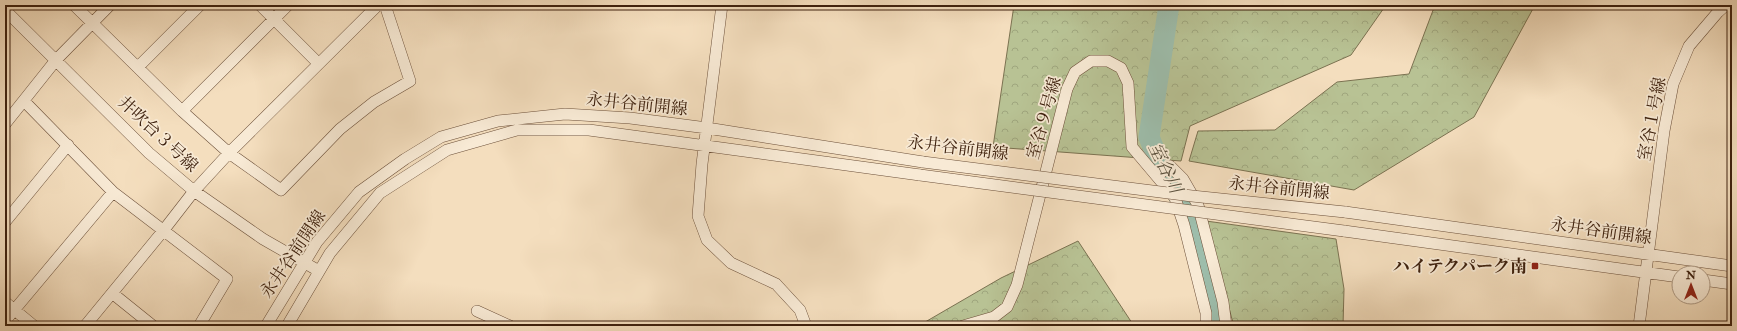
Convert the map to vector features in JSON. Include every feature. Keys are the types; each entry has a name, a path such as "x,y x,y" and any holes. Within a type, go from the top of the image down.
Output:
{"street":[{"path":"74,5 182,111 229,153 281,190 340,129 374,102 410,81 385,5"},
{"path":"5,124 56,60 110,5"},
{"path":"138,67 200,5"},
{"path":"260,5 273,20 318,63"},
{"path":"182,111 288,5"},
{"path":"85,326 194,191 229,153 318,63 378,5"},
{"path":"722,5 704,146 698,216 707,240 731,263 776,284 800,310 806,326"},
{"name":"室谷１号線","path":"1639,326 1664,131 1673,84 1690,46 1718,12 1726,5"},
{"name":"井吹台３号線","path":"5,10 150,153 194,191 263,239 319,271"},
{"name":"室谷９号線","path":"963,326 994,317 1007,307 1017,285 1067,89 1075,72 1091,61 1108,61 1121,68 1128,83 1132,146 1175,198 1184,225 1206,313 1206,326"},
{"path":"24,101 113,192 227,279 199,326"},
{"name":"永井谷前開線","path":"266,326 317,242 359,192 405,159 442,137 498,120 565,114 630,118 707,128 923,162 1192,196 1345,212 1732,266"},
{"name":"永井谷前開線","path":"287,326 330,253 380,193 447,150 517,130 589,130 1671,276"},
{"path":"5,222 68,145"},
{"path":"1157,176 1170,166 1183,179 1198,205 1223,302 1226,326"},
{"path":"5,321 113,192"},
{"path":"1711,281 1732,284"},
{"path":"112,293 153,326"},
{"path":"5,302 34,326"},
{"path":"477,311 510,326"}],"green space":[{"path":"1014,5 1386,5 1351,55 1190,126 1181,161 993,147"},
{"path":"1435,5 1535,5 1474,117 1354,190 1189,161 1198,131 1275,130 1337,82 1409,74"},
{"path":"1206,221 1336,239 1344,289 1343,326 1232,326 1233,323"},
{"path":"1078,241 1134,326 914,326 920,325 1001,278"}],"waterway":[{"name":"室谷川","path":"1169,5 1149,137 1160,164 1172,179 1198,244 1209,279 1217,326"}],"place":[{"name":"ハイテクパーク南","path":"1535,266"}]}
